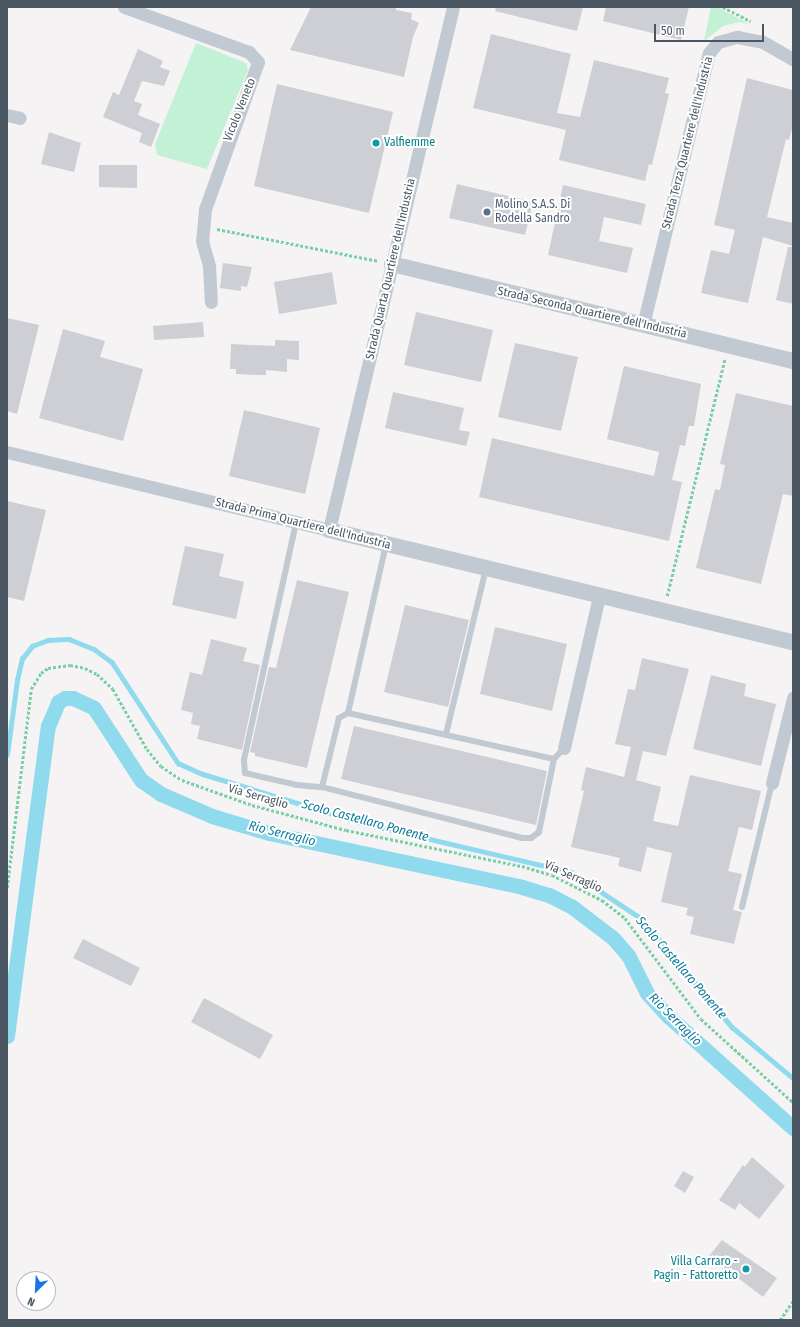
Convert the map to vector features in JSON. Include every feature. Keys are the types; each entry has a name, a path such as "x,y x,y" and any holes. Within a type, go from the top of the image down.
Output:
{"street":[{"name":"Vicolo Veneto","path":"124,7 249,52 258,62 221,158 205,209 202,241 209,266 211,302"},
{"name":"Strada Quarta Quartiere dell'Industria","path":"329,530 453,7"},
{"name":"Strada Terza Quartiere dell'Industria","path":"643,325 709,53 718,42 737,37 763,42 793,59"},
{"name":"Strada Seconda Quartiere dell'Industria","path":"392,264 793,360"},
{"name":"Strada Prima Quartiere dell'Industria","path":"7,452 793,642"},
{"path":"564,748 599,596"},
{"path":"772,783 793,698"}],"lane":[{"path":"296,523 244,760 245,773 297,785 322,787 515,836 531,838 539,832 554,759 564,748"},
{"path":"348,713 386,544"},
{"path":"446,734 486,569"},
{"path":"322,787 340,718 348,713 554,759"},
{"path":"742,907 772,783"}],"path":[{"path":"723,7 751,21"},
{"path":"203,226 392,264"},
{"path":"664,611 728,345"},
{"name":"Via Serraglio","path":"7,888 31,689 41,673 48,668 70,665 84,668 97,674 113,689 146,749 161,766 182,780 252,805 346,830 522,866 552,875 602,900 625,918 701,1019 793,1102"},
{"path":"780,1320 793,1301"}],"green space":[{"path":"711,7 717,7 749,24 739,22 723,26 704,41"},
{"path":"196,43 246,63 248,70 207,169 157,155 155,144"}],"building":[{"path":"311,7 396,7 396,10 412,13 411,19 419,23 413,37 404,77 290,50"},
{"path":"496,7 583,7 577,31 495,11"},
{"path":"606,7 689,7 681,40 603,21"},
{"path":"491,34 571,54 557,113 580,117 594,60 669,78 665,93 669,94 652,165 649,164 645,181 559,160 566,130 473,108"},
{"path":"138,49 163,61 160,67 170,71 164,86 142,81 134,101 142,104 138,115 160,124 151,147 139,142 142,133 103,117 113,92 119,95"},
{"path":"747,78 793,90 793,124 789,140 786,139 767,217 793,223 793,246 763,237 748,303 701,293 711,250 729,254 735,230 714,225"},
{"path":"277,84 393,112 369,213 254,186"},
{"path":"49,132 81,143 74,172 41,164"},
{"path":"99,165 137,165 137,188 99,187"},
{"path":"457,184 533,202 525,235 449,218"},
{"path":"563,185 646,204 641,225 604,217 599,241 633,248 627,273 548,255"},
{"path":"788,247 793,247 793,304 776,300"},
{"path":"223,263 252,267 247,287 241,286 241,291 220,288"},
{"path":"332,272 337,304 279,314 274,282"},
{"path":"416,312 493,330 481,382 404,365"},
{"path":"7,318 39,325 17,414 7,411"},
{"path":"203,322 204,337 154,340 153,326"},
{"path":"63,329 105,341 100,357 143,369 123,441 39,418"},
{"path":"275,340 299,341 299,360 287,359 287,372 266,370 266,375 236,374 236,369 230,369 231,344 275,346"},
{"path":"515,343 578,357 561,431 498,417"},
{"path":"624,366 701,384 694,426 689,426 685,446 680,445 672,480 682,482 669,541 479,497 492,438 654,476 659,452 607,439"},
{"path":"393,392 464,408 459,430 470,432 466,446 385,428"},
{"path":"736,393 793,406 793,496 783,494 761,584 696,568 715,489 720,490 725,465 720,464"},
{"path":"244,410 320,428 305,494 229,476"},
{"path":"7,501 46,510 24,601 7,597"},
{"path":"185,546 224,554 219,576 244,582 236,619 172,605"},
{"path":"297,580 349,592 307,768 255,756 255,753 250,752 269,667 276,668"},
{"path":"405,605 469,620 448,707 384,692"},
{"path":"495,627 567,644 552,711 480,694"},
{"path":"211,639 247,648 243,661 260,665 242,750 197,739 200,726 191,724 193,713 181,710 190,672 202,675"},
{"path":"642,658 689,669 666,756 643,751 636,780 661,787 653,821 678,826 690,775 761,791 752,830 739,827 728,871 742,874 733,910 742,912 734,944 690,934 694,917 686,915 688,908 661,902 672,853 647,847 641,872 618,866 620,858 571,847 584,791 581,790 586,767 624,777 631,747 615,744 628,689 635,690"},
{"path":"711,675 746,684 744,696 776,704 761,766 693,749"},
{"path":"354,726 547,771 536,825 341,779"},
{"path":"83,939 140,968 131,986 73,958"},
{"path":"204,998 273,1035 260,1059 191,1022"},
{"path":"752,1157 785,1186 759,1219 739,1203 735,1210 719,1200 743,1165 745,1167"},
{"path":"683,1171 694,1177 685,1193 674,1186"},
{"name":"Villa Carraro - Pagin - Fattoretto","path":"722,1240 777,1278 763,1297 709,1256"}],"waterway":[{"name":"Scolo Castellaro Ponente","path":"7,755 17,680 22,659 32,646 48,640 69,639 94,649 112,662 178,763 203,774 366,824 571,872 642,919 732,1027 793,1078"},
{"name":"Rio Serraglio","path":"7,1036 48,726 58,702 65,698 73,698 94,708 141,780 161,794 212,816 269,833 522,887 549,895 571,906 613,938 628,955 647,993 668,1016 793,1128"}],"place":[{"name":"Valfiemme","path":"376,143"},
{"name":"Molino S.A.S. Di Rodella Sandro","path":"487,212"},
{"name":"Villa Carraro - Pagin - Fattoretto","path":"746,1269"}]}
